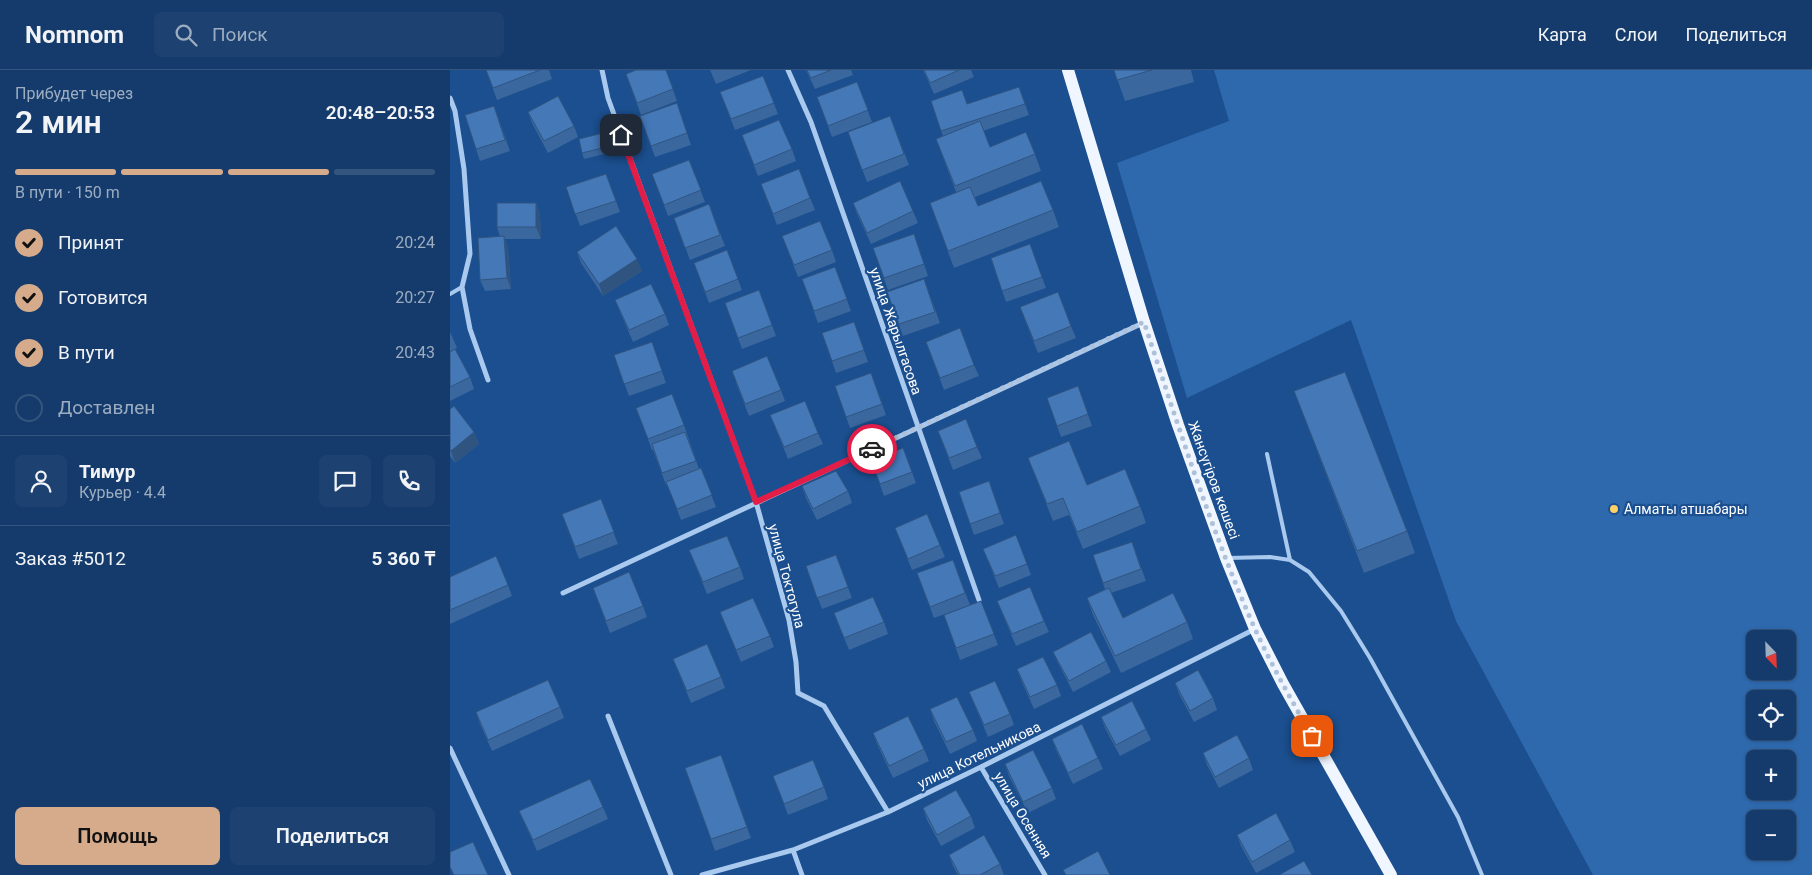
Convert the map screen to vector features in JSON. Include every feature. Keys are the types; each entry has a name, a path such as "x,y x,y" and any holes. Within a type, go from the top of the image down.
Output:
{"main road":[{"name":"Жансүгіров көшесі","path":"1068,70 1144,322 1178,425 1226,558 1255,629 1283,684 1391,875"}],"street":[{"name":"улица Токтогула","path":"602,70 608,98 756,502 788,620 796,662 798,693 824,706 888,812"},
{"name":"улица Жарылгасова","path":"788,70 811,122 979,600"},
{"path":"450,98 455,111 464,168 470,254 462,287 470,329 488,380"},
{"path":"563,593 1144,322"},
{"name":"улица Котельникова","path":"702,875 793,850 888,812 1255,629"},
{"path":"608,716 671,875"},
{"path":"450,748 509,875"},
{"name":"улица Осенняя","path":"981,767 1045,875"},
{"path":"793,850 802,875"}],"lane":[{"path":"450,294 462,287"},
{"path":"1267,454 1290,560"},
{"path":"1226,558 1270,557 1290,560 1309,572 1341,611 1370,658 1458,817 1482,875"}],"shaded area":[{"name":"Алматы атшабары","path":"1214,70 1812,70 1812,875 1593,875 1456,621 1351,320 1187,398 1117,163 1229,121"}],"building":[{"path":"486,70 540,70 493,88"},
{"path":"636,70 666,70 673,89 637,103 626,74"},
{"path":"807,70 831,70 811,78"},
{"path":"924,70 959,70 930,83"},
{"path":"1114,70 1152,70 1117,80"},
{"path":"763,76 774,103 731,119 720,92"},
{"path":"857,82 868,110 828,126 817,97"},
{"path":"1019,87 1025,104 941,131 931,101 962,90 967,104"},
{"path":"558,96 574,126 544,141 528,112"},
{"path":"677,103 687,133 651,146 640,116"},
{"path":"494,106 505,140 476,149 465,115"},
{"path":"890,116 904,154 862,170 848,132"},
{"path":"779,120 792,149 754,165 742,135"},
{"path":"980,121 990,147 1026,132 1035,154 955,186 936,139"},
{"path":"611,131 615,145 582,153 579,139"},
{"path":"689,160 701,190 664,205 652,174"},
{"path":"799,169 810,198 773,214 761,184"},
{"path":"606,174 616,201 575,214 566,187"},
{"path":"900,181 913,211 867,233 853,203"},
{"path":"1041,181 1053,210 948,251 930,203 970,187 978,206"},
{"path":"497,203 536,203 536,227 497,227"},
{"path":"709,204 720,235 685,248 674,218"},
{"path":"820,221 832,250 794,265 782,236"},
{"path":"616,226 637,259 599,284 577,252"},
{"path":"914,234 924,264 884,278 873,248"},
{"path":"504,236 507,278 480,280 478,238"},
{"path":"1030,244 1042,277 1002,291 991,258"},
{"path":"727,250 738,279 705,292 694,263"},
{"path":"835,267 847,299 814,311 802,279"},
{"path":"924,279 935,312 899,324 887,292"},
{"path":"651,284 665,314 629,330 615,300"},
{"path":"759,290 772,325 738,338 725,303"},
{"path":"1058,292 1071,326 1034,341 1020,307"},
{"path":"854,322 864,350 832,361 822,333"},
{"path":"960,328 974,365 940,378 926,342"},
{"path":"652,342 662,371 624,384 614,355"},
{"path":"455,349 470,377 450,387 450,352"},
{"path":"767,356 781,390 745,404 732,371"},
{"path":"1345,372 1407,531 1357,551 1294,391"},
{"path":"871,373 882,404 846,417 835,386"},
{"path":"1078,386 1088,414 1057,426 1047,398"},
{"path":"672,394 684,425 648,439 636,408"},
{"path":"805,401 818,433 784,447 770,415"},
{"path":"454,406 474,432 451,451 450,409"},
{"path":"966,419 977,447 949,458 938,431"},
{"path":"685,432 696,461 662,473 652,444"},
{"path":"1069,441 1087,485 1125,469 1140,506 1077,532 1063,498 1047,504 1028,458"},
{"path":"903,448 912,472 880,484 871,460"},
{"path":"701,468 712,495 677,509 666,482"},
{"path":"836,471 848,491 813,509 802,486"},
{"path":"989,481 1000,513 970,524 959,492"},
{"path":"601,499 614,532 575,547 562,514"},
{"path":"927,514 940,545 908,559 895,528"},
{"path":"1016,535 1027,564 995,576 983,549"},
{"path":"727,536 740,567 703,582 689,550"},
{"path":"1132,542 1141,569 1103,583 1093,555"},
{"path":"836,555 848,587 817,598 806,566"},
{"path":"496,556 508,585 450,610 450,577"},
{"path":"953,560 965,593 930,607 917,573"},
{"path":"629,572 643,606 606,621 593,588"},
{"path":"1030,587 1044,621 1012,634 997,601"},
{"path":"1109,588 1123,618 1173,593 1187,622 1115,656 1087,598"},
{"path":"873,597 884,622 844,638 834,613"},
{"path":"753,598 770,636 736,650 720,612"},
{"path":"981,601 994,634 956,648 944,615"},
{"path":"1091,632 1106,661 1069,681 1053,652"},
{"path":"707,644 721,677 687,691 673,659"},
{"path":"1043,657 1057,685 1030,697 1017,669"},
{"path":"1198,670 1213,698 1190,711 1175,683"},
{"path":"548,680 560,707 488,740 476,712"},
{"path":"995,681 1010,714 984,725 969,692"},
{"path":"957,697 973,730 946,742 930,709"},
{"path":"1132,701 1146,729 1116,745 1101,717"},
{"path":"908,716 924,749 889,766 873,733"},
{"path":"1082,724 1098,758 1068,773 1052,739"},
{"path":"1237,735 1249,758 1215,777 1203,753"},
{"path":"1033,750 1052,788 1023,802 1005,764"},
{"path":"721,755 747,827 711,839 685,768"},
{"path":"813,760 824,787 784,804 773,776"},
{"path":"590,779 603,807 533,840 519,811"},
{"path":"956,790 971,816 937,835 923,808"},
{"path":"1276,813 1290,840 1252,862 1237,835"},
{"path":"984,835 1000,864 980,875 960,875 949,855"},
{"path":"473,842 488,875 454,875 450,867 450,852"},
{"path":"1098,851 1110,875 1066,875 1063,870"},
{"path":"1304,861 1312,875 1279,875"}],"way so far":[{"path":"872,449 1144,322 1178,425 1226,558 1255,629 1312,736"}],"place":[{"name":"Алматы атшабары","path":"1614,509"}],"route":[{"path":"621,135 756,502 872,449"}]}
